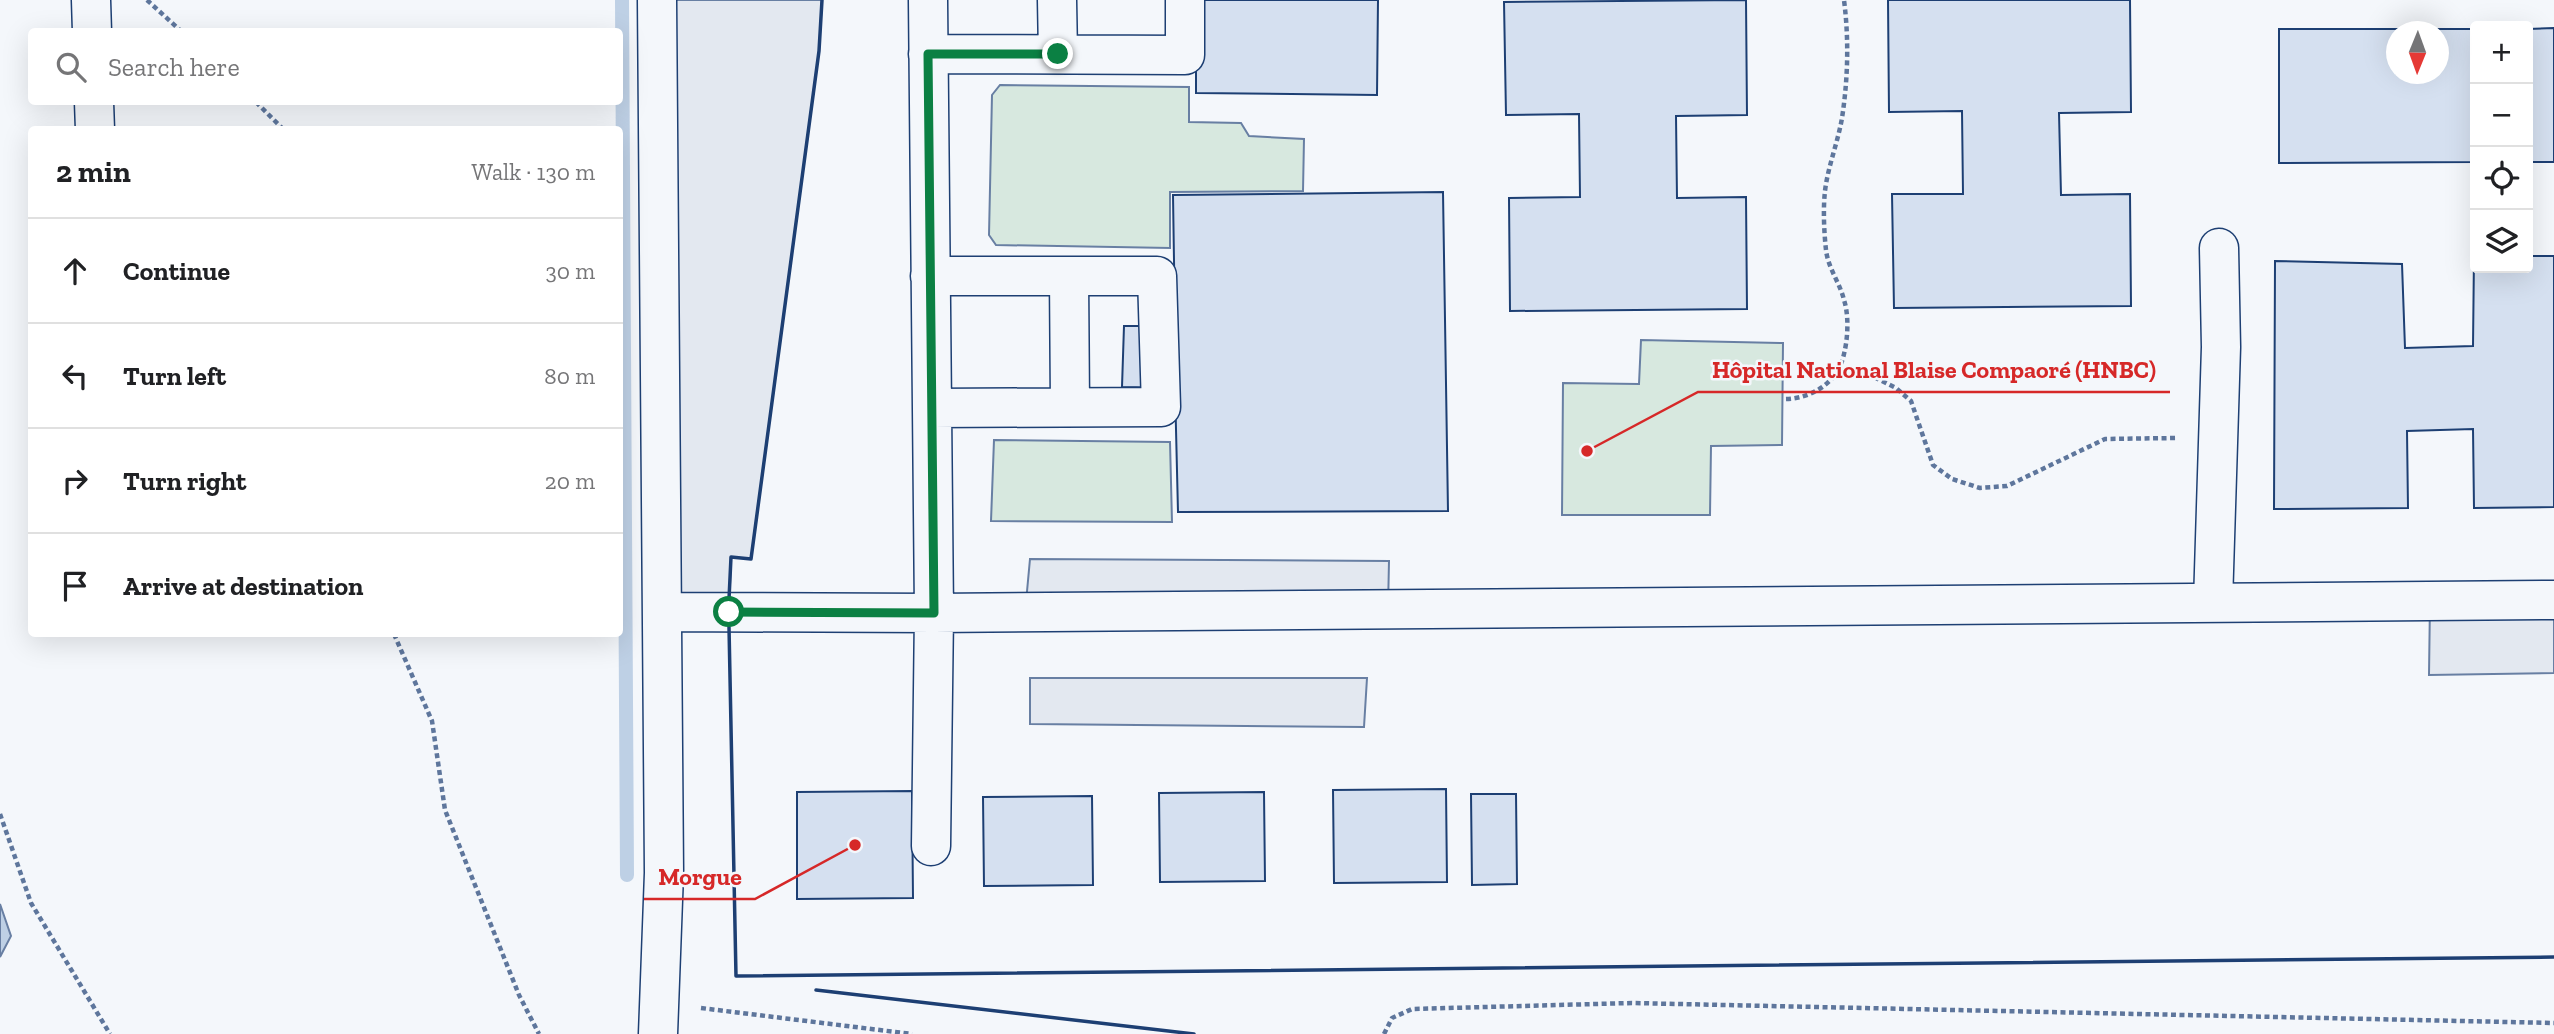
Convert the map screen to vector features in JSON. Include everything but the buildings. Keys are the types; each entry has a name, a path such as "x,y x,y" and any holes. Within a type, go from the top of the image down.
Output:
{"street":[{"path":"91,0 92,28"},
{"path":"657,0 664,913 658,1018"},
{"path":"928,0 934,613 931,846"},
{"path":"1058,0 1058,54"},
{"path":"928,54 1185,55 1185,0"},
{"path":"94,105 94,126"},
{"path":"2213,603 2219,438 2220,247"},
{"path":"930,276 1157,276 1161,407 932,408"},
{"path":"1069,276 1070,407"},
{"path":"662,612 934,613 2554,600"}],"path":[{"path":"147,0 178,28"},
{"path":"1786,398 1801,398 1827,385 1844,356 1845,301 1829,265 1826,249 1825,190 1842,117 1846,79 1847,23 1844,0"},
{"path":"259,105 280,126"},
{"path":"1833,376 1855,372 1872,376 1896,388 1911,401 1933,466 1952,479 1980,488 2007,486 2105,439 2219,438"},
{"path":"395,637 432,721 444,810 519,995 539,1034"},
{"path":"0,814 31,903 110,1034"},
{"path":"1384,1034 1392,1018 1412,1009 1632,1003 2554,1023"},
{"path":"658,1018 912,1034"}],"shaded area":[{"path":"669,0 822,0 819,51 751,559 731,557 729,612 662,612"},
{"path":"1000,85 1189,87 1189,122 1241,123 1249,136 1304,139 1303,191 1170,192 1170,248 996,245 989,235 992,95"},
{"path":"1641,340 1783,343 1782,445 1711,446 1710,515 1562,515 1563,383 1639,384"},
{"path":"994,440 1170,442 1172,522 991,521"},
{"path":"1030,559 1389,561 1388,609 1025,613"},
{"path":"2554,600 2554,673 2429,675 2430,601"},
{"path":"1030,678 1367,678 1364,727 1030,724"}],"water":[{"path":"0,904 11,936 0,957"}],"waterway":[{"path":"622,0 622,28"},
{"path":"623,105 623,126"},
{"path":"623,175 627,875"}],"wall":[{"path":"729,599 731,557 751,559 819,51 822,0"},
{"path":"729,627 736,976 2554,957"},
{"path":"816,990 1194,1034"}],"place":[{"name":"Hôpital National Blaise Compaoré (HNBC)","path":"1587,451"},
{"name":"Morgue","path":"855,845"}],"route":[{"path":"729,612 934,613 928,54 1058,54"}]}
